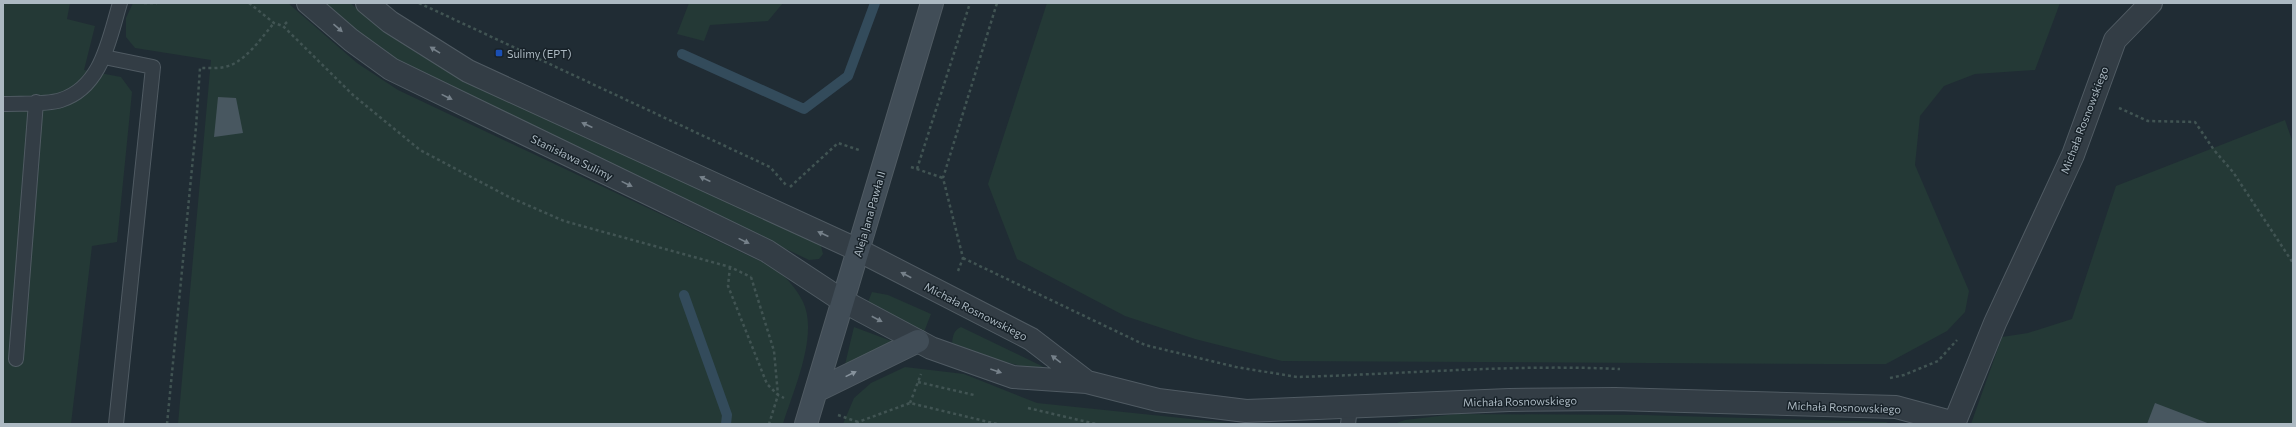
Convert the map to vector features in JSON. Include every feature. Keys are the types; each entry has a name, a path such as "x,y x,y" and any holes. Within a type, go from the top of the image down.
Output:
{"street":[{"name":"Stanisława Sulimy","path":"308,3 351,40 391,69 767,251 843,301"},
{"path":"367,3 390,22 468,71 858,250"},
{"name":"Aleja Jana Pawła II","path":"806,424 932,3"},
{"name":"Michała Rosnowskiego","path":"843,301 930,348 1013,377 1087,382 1158,400 1246,411 1349,416 1502,400 1615,400 1896,407 1955,424 1995,322 2073,155 2115,40 2151,3"},
{"name":"Michała Rosnowskiego","path":"858,250 1031,339 1087,382"},
{"path":"816,391 918,341"}],"lane":[{"path":"3,104 60,100 82,90 104,57 120,3"},
{"path":"104,57 153,67 116,424"},
{"path":"16,359 36,102"}],"path":[{"path":"143,3 157,3"},
{"path":"249,3 274,23 283,26 353,95 420,150 510,197 564,220 730,267 751,277 774,351 778,395 769,424"},
{"path":"419,3 770,167 789,188"},
{"path":"917,169 970,3"},
{"path":"997,3 942,178 963,258 1145,345 1270,374 1297,377 1488,368 1568,367 1624,369"},
{"path":"283,26 288,21"},
{"path":"167,424 196,127 200,68 223,67 236,63 256,44 274,23"},
{"path":"2118,108 2148,121 2195,122 2214,150 2233,172 2293,263"},
{"path":"730,267 728,286 767,384 778,395"},
{"path":"1882,379 1904,375 1938,361 1962,334"},
{"path":"857,424 858,422 910,403 997,424"}],"green space":[{"path":"3,3 70,3 67,19 95,26 84,70 121,77 132,92 117,242 92,246 71,424 3,424"},
{"path":"133,3 288,3 357,63 398,90 777,269 788,280 800,296 807,313 808,329 807,345 803,362 783,424 178,424 211,60 135,48 126,37 126,18"},
{"path":"323,3 350,3 388,34 420,55 815,241 821,246 823,254 819,259 809,260 417,72 380,51"},
{"path":"689,3 783,3 768,21 710,25 704,41 677,34"},
{"path":"1047,3 2060,3 2035,70 1975,74 1944,86 1920,116 1915,165 1969,291 1965,312 1947,331 1886,364 1831,364 1282,361 1195,339 1125,316 1017,259 988,184"},
{"path":"2285,120 2293,143 2293,424 1971,424 2002,337 2028,333 2072,319 2116,186"},
{"path":"872,292 888,295 931,314 924,332 889,316 868,302"},
{"path":"854,327 902,345 842,377"},
{"path":"961,327 1054,372 1052,374 1002,361 952,343 954,333"},
{"path":"905,367 964,374 1037,403 1239,424 843,424 854,398 871,383"},
{"path":"1456,414 1642,415 1886,422 1890,424 1394,424 1405,420"}],"building":[{"path":"218,97 236,98 243,133 214,137"},
{"path":"2155,403 2210,424 2147,424"}],"waterway":[{"path":"682,54 804,109 848,76 875,3"},
{"path":"684,295 727,415 726,424"}],"place":[{"name":"Sulimy (EPT)","path":"499,53"}]}
